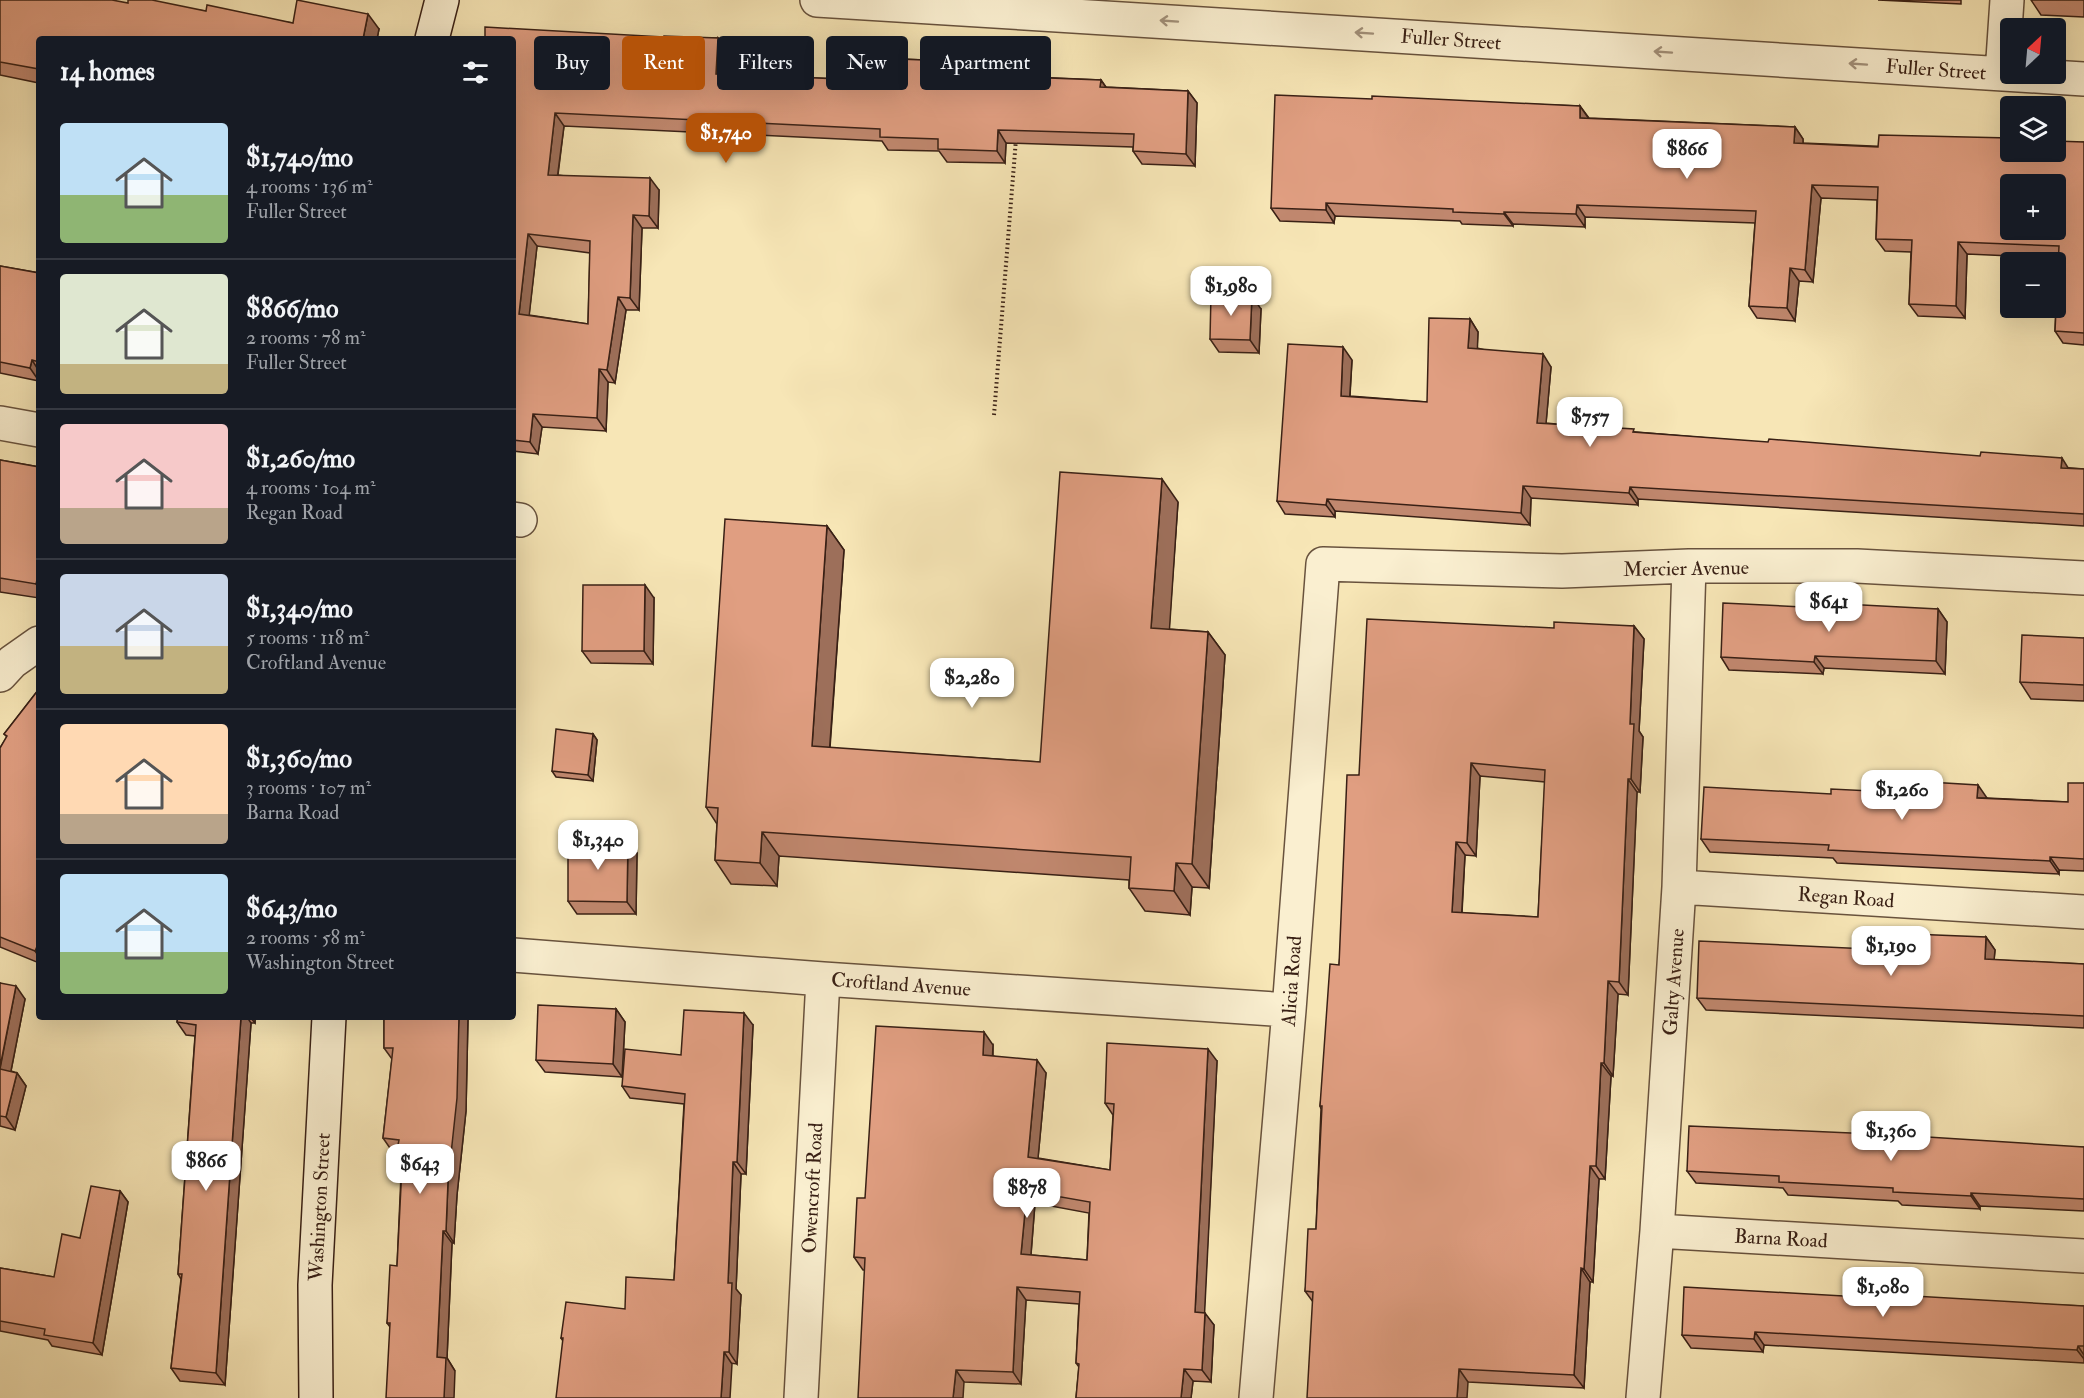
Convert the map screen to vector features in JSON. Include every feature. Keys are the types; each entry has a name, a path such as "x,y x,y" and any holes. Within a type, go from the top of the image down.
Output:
{"street":[{"path":"433,36 442,0"},
{"name":"Fuller Street","path":"817,0 2000,74"},
{"path":"2006,18 2007,0"},
{"name":"Fuller Street","path":"2066,78 2084,79"},
{"path":"0,423 36,429"},
{"name":"Mercier Avenue","path":"1323,564 1563,571 1689,566 1857,566 2084,578"},
{"name":"Alicia Road","path":"1256,1398 1289,1010 1323,564"},
{"name":"Galty Avenue","path":"1643,1398 1657,1231 1679,887 1689,566"},
{"path":"0,675 12,662 36,645"},
{"name":"Regan Road","path":"1679,887 2084,912"},
{"name":"Croftland Avenue","path":"516,955 823,979 1289,1010"},
{"name":"Owencroft Road","path":"801,1398 823,979"},
{"name":"Washington Street","path":"316,1398 315,1285 329,1020"},
{"name":"Barna Road","path":"1657,1231 2084,1256"}],"path":[{"path":"1025,36 1027,13"},
{"path":"994,415 1017,131"}],"building":[{"path":"0,0 112,0 128,3 128,0 152,0 206,11 207,5 293,23 297,0 368,14 364,36 36,36 36,68 0,62"},
{"path":"485,27 646,36 622,36 622,90 705,90 705,38 717,38 717,90 814,90 814,78 826,78 826,90 908,90 908,59 920,60 920,90 1051,90 1051,78 1101,80 1100,87 1188,91 1186,154 1133,151 1134,134 998,130 997,151 938,149 938,139 880,137 880,129 555,113 548,175 650,178 649,216 633,215 630,298 618,297 607,370 599,369 597,418 533,414 530,442 516,440 516,36 485,36","holes":["528,234 590,241 588,324 519,314"]},
{"path":"1275,95 1372,99 1372,96 1580,106 1580,118 1795,127 1794,143 1878,147 1879,135 2000,138 2000,162 2066,162 2066,141 2084,142 2084,333 2055,331 2056,318 2066,318 2066,252 2059,252 2059,246 1958,242 1956,306 1909,304 1912,240 1876,239 1878,187 1812,185 1805,270 1790,268 1787,308 1749,306 1756,211 1577,205 1576,214 1504,212 1504,214 1453,212 1453,209 1326,203 1326,210 1271,208"},
{"path":"0,266 36,272 36,361 32,360 30,368 0,362"},
{"path":"1211,294 1252,296 1250,340 1210,339"},
{"path":"1429,318 1470,319 1468,348 1543,354 1537,423 1634,429 1633,432 1768,442 1769,439 1980,456 1981,452 2062,458 2061,468 2084,469 2084,514 1630,487 1629,493 1523,486 1521,513 1327,499 1326,505 1277,501 1288,344 1343,347 1341,396 1427,402"},
{"path":"0,460 36,466 36,584 0,578"},
{"path":"1060,472 1162,479 1151,628 1208,632 1192,864 1176,863 1174,891 1129,888 1131,857 762,832 760,863 715,860 718,808 706,807 725,519 827,526 812,746 1040,762"},
{"path":"583,585 645,585 644,651 582,651"},
{"path":"1723,603 1843,609 1844,604 1938,609 1936,661 1815,656 1814,662 1721,657"},
{"path":"1367,619 1554,628 1554,622 1634,626 1630,724 1634,724 1631,779 1628,779 1619,982 1608,981 1596,1166 1590,1166 1584,1269 1581,1268 1574,1375 1459,1369 1457,1398 1307,1398 1313,1292 1305,1291 1308,1229 1316,1229 1322,1106 1320,1106 1330,964 1339,965 1347,775 1359,775","holes":["1471,763 1545,770 1538,917 1452,912 1456,842 1467,843"]},
{"path":"2022,635 2084,638 2084,685 2020,682"},
{"path":"36,693 35,951 0,937 0,748 7,736 4,734"},
{"path":"556,729 593,734 588,775 552,771"},
{"path":"1912,781 1978,785 1977,798 2068,802 2068,783 2084,783 2084,859 2050,857 2050,861 1828,850 1829,845 1701,839 1704,787 1831,794 1831,789 1912,793"},
{"path":"568,840 628,840 627,902 568,901"},
{"path":"1911,934 1986,937 1985,959 2084,964 2084,1016 1697,998 1699,941 1911,951"},
{"path":"0,983 16,986 0,1067"},
{"path":"538,1005 616,1009 613,1064 536,1060"},
{"path":"684,1010 744,1013 737,1162 733,1162 728,1283 732,1283 729,1352 724,1352 721,1398 556,1398 566,1302 625,1309 626,1277 674,1280 685,1094 622,1086 625,1049 681,1055"},
{"path":"177,1020 241,1020 216,1373 171,1368 182,1274 178,1274 196,1025 177,1022"},
{"path":"384,1020 459,1020 457,1098 448,1182 446,1231 443,1231 437,1357 446,1358 444,1398 386,1398 390,1265 397,1266 403,1146 398,1145 399,1140 383,1138 393,1048 384,1048"},
{"path":"876,1026 984,1032 983,1055 1037,1060 1028,1157 1110,1170 1114,1104 1105,1103 1107,1043 1208,1049 1195,1312 1205,1313 1202,1370 1184,1369 1181,1398 1076,1398 1080,1292 1017,1287 1013,1372 956,1370 953,1398 858,1398 865,1258 854,1257 857,1198 865,1198","holes":["1027,1191 1090,1202 1087,1260 1021,1254"]},
{"path":"0,1069 17,1073 6,1117 0,1116"},
{"path":"1689,1126 1896,1135 2084,1147 2084,1199 1971,1193 1971,1196 1893,1192 1893,1188 1779,1182 1779,1176 1687,1171"},
{"path":"91,1186 120,1191 93,1343 44,1335 45,1329 0,1321 0,1268 54,1277 62,1234 80,1238"},
{"path":"1684,1287 1896,1299 1897,1295 2084,1306 2084,1346 2078,1346 2077,1350 1755,1332 1754,1339 1682,1335"}]}
